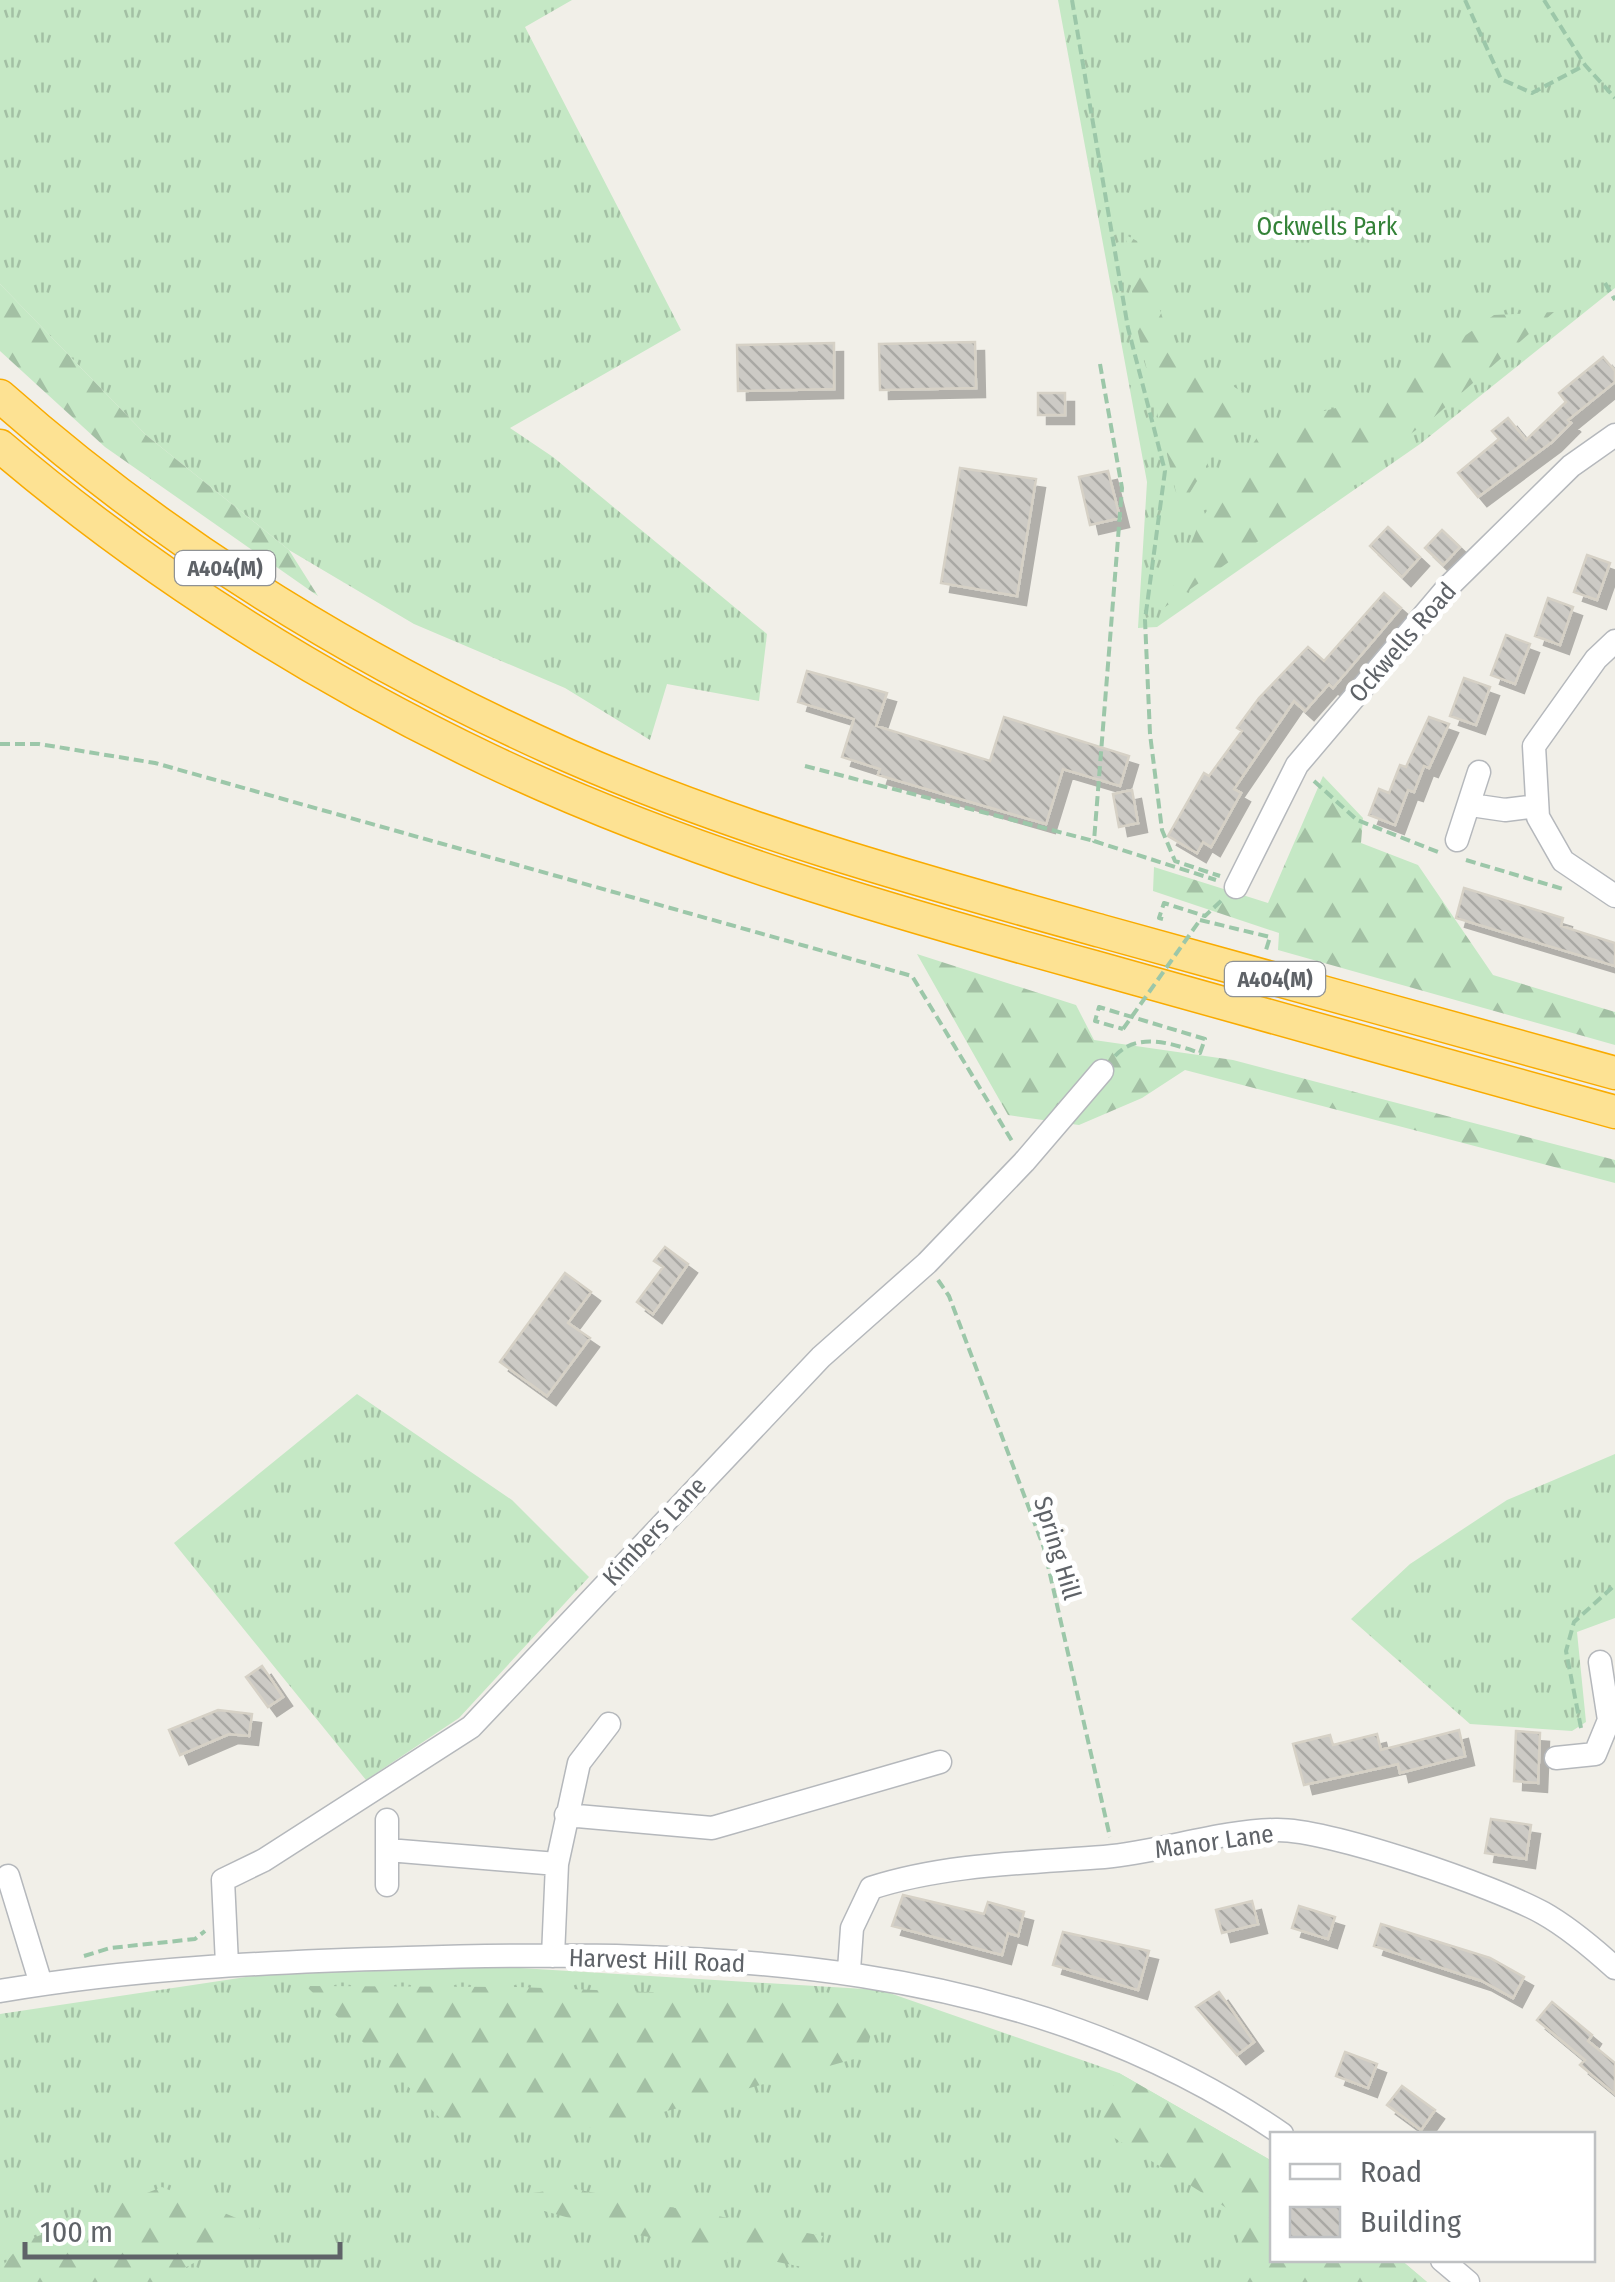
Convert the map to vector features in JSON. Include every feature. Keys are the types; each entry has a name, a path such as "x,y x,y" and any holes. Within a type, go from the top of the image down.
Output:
{"highway":[{"name":"A404(M)","path":"0,396 140,509 278,603 422,685 572,757 726,817 901,874 1615,1073"},
{"name":"A404(M)","path":"0,446 152,563 293,655 442,737 597,807 757,866 919,918 1615,1112"}],"street":[{"name":"Ockwells Road","path":"1237,884 1297,765 1447,588 1571,466 1615,434"},
{"path":"1615,641 1596,659 1534,746 1538,817 1563,861 1615,896"},
{"path":"1457,840 1479,772"},
{"path":"1471,805 1505,810 1537,806"},
{"name":"Kimbers Lane","path":"227,1964 223,1880 264,1860 471,1726 821,1356 927,1263 1024,1162 1102,1071"},
{"path":"1556,1758 1605,1761 1609,1720 1600,1662"},
{"path":"553,1956 556,1864 566,1815 579,1763 608,1724"},
{"path":"566,1815 712,1828 940,1762"},
{"path":"387,1820 387,1885"},
{"name":"Manor Lane","path":"849,1970 852,1928 871,1888 900,1879 981,1867 1114,1856 1274,1830 1315,1833 1499,1893 1544,1914 1611,1957"},
{"path":"388,1850 556,1864"},
{"path":"8,1892 41,1984"},
{"name":"Harvest Hill Road","path":"0,1991 80,1978 227,1964 553,1956 704,1959 849,1970 986,2001 1099,2038 1184,2077 1279,2132"},
{"path":"1444,2262 1468,2282"}],"path":[{"path":"1072,0 1128,328 1165,470 1146,620 1150,734 1162,830 1175,861 1237,884"},
{"path":"1465,0 1501,79 1532,93 1585,64"},
{"path":"1544,0 1585,64 1615,98"},
{"path":"1605,283 1615,300"},
{"path":"1094,841 1122,488 1100,364"},
{"path":"0,744 39,744 156,763 912,976 1024,1162"},
{"path":"806,766 1094,841 1237,884"},
{"path":"1194,930 1159,918 1164,903 1205,916 1237,884"},
{"path":"1102,1071 1122,1048 1158,1040 1200,1052 1204,1039 1187,1033 1134,1018 1117,1012 1100,1007 1095,1021 1122,1029 1134,1014 1200,920 1270,938 1265,952"},
{"name":"Spring Hill","path":"927,1263 949,1296 1044,1548 1114,1856"},
{"path":"80,1978 76,1958 110,1948 195,1939 206,1930"}],"green space":[{"path":"0,0 572,0 525,27 681,330 510,428 553,457 767,634 759,701 667,684 650,740 565,688 414,624 289,550 146,435 0,284"},
{"name":"Ockwells Park","path":"1058,0 1615,0 1615,288 1420,444 1157,627 1138,628 1147,482"},
{"path":"1126,235 1137,241 1169,337 1197,364 1244,393 1242,407 1180,509 1135,320"},
{"path":"0,284 146,435 289,550 318,596 105,447 0,351"},
{"path":"1554,312 1433,418 1165,607 1200,521 1265,426 1379,397 1494,315"},
{"path":"1323,776 1363,818 1361,843 1418,865 1493,975 1615,1012 1615,1045 1278,950 1279,933 1153,891 1154,867 1268,903"},
{"path":"917,954 1076,1005 1094,1040 1233,1060 1615,1160 1615,1183 1185,1070 1142,1098 1079,1125 1008,1115"},
{"path":"357,1394 512,1500 589,1577 459,1718 366,1780 174,1543"},
{"path":"1615,1454 1615,1618 1577,1632 1586,1722 1572,1731 1470,1724 1351,1619 1410,1564 1507,1500"},
{"path":"503,1967 881,1990 1119,2073 1270,2160 1270,2262 1403,2262 1427,2282 0,2282 0,2014 266,1974"},
{"path":"306,1986 517,1987 880,2001 865,2056 606,2128 446,2124"},
{"path":"1119,2073 1270,2160 1270,2262 1403,2262 1427,2282 1246,2282 1233,2212 1097,2127"},
{"path":"162,2187 260,2228 158,2282 0,2282 0,2269 23,2242"},
{"path":"568,2188 823,2236 808,2268 613,2230 497,2198"}],"building":[{"path":"975,342 976,388 880,390 879,344"},
{"path":"834,343 834,389 738,391 737,345"},
{"path":"1603,357 1615,371 1615,382 1568,420 1571,423 1552,442 1478,497 1458,473 1499,439 1492,431 1508,418 1526,440 1566,402 1559,393"},
{"path":"1038,393 1065,393 1065,415 1038,415"},
{"path":"960,468 1036,479 1017,596 941,583"},
{"path":"1108,471 1120,518 1090,525 1079,477"},
{"path":"1388,527 1420,557 1402,577 1370,546"},
{"path":"1442,530 1460,547 1443,565 1425,548"},
{"path":"1587,555 1610,563 1597,600 1574,592"},
{"path":"1384,593 1401,608 1333,688 1329,684 1305,711 1294,701 1234,789 1241,793 1211,847 1203,842 1197,853 1168,836 1204,773 1209,776 1242,731 1237,728 1259,698 1308,647 1324,661"},
{"path":"1548,598 1573,607 1560,645 1535,636"},
{"path":"1506,635 1530,644 1515,684 1491,675"},
{"path":"807,671 887,693 876,726 990,761 1004,717 1129,756 1120,786 1063,769 1046,824 878,775 880,769 842,757 854,719 798,702"},
{"path":"1464,678 1490,687 1476,725 1450,716"},
{"path":"1429,717 1449,724 1429,768 1424,766 1414,792 1408,790 1395,825 1369,815 1379,789 1389,793 1400,765 1406,767"},
{"path":"1132,790 1138,823 1119,827 1113,794"},
{"path":"1464,888 1563,918 1561,926 1615,943 1615,966 1456,918"},
{"path":"665,1247 688,1264 653,1314 637,1302 663,1267 654,1261"},
{"path":"565,1273 591,1292 568,1323 590,1338 547,1396 500,1362"},
{"path":"262,1666 283,1697 268,1707 246,1677"},
{"path":"218,1710 252,1714 249,1736 229,1734 180,1755 169,1730"},
{"path":"1459,1730 1465,1756 1400,1773 1398,1764 1304,1785 1293,1744 1330,1735 1333,1745 1377,1734 1381,1750"},
{"path":"1516,1731 1540,1733 1538,1783 1514,1781"},
{"path":"1491,1819 1531,1825 1526,1859 1485,1853"},
{"path":"903,1895 984,1914 988,1902 1024,1912 1018,1936 1008,1933 1002,1955 892,1926"},
{"path":"1252,1901 1258,1924 1222,1933 1216,1910"},
{"path":"1299,1906 1335,1917 1328,1939 1292,1928"},
{"path":"1381,1924 1490,1958 1524,1977 1513,1998 1482,1981 1374,1946"},
{"path":"1063,1932 1149,1951 1138,1990 1053,1965"},
{"path":"1219,1992 1254,2042 1237,2055 1196,2007"},
{"path":"1552,2002 1592,2035 1588,2041 1615,2063 1615,2094 1580,2065 1585,2060 1537,2020"},
{"path":"1345,2052 1377,2064 1368,2088 1336,2076"},
{"path":"1402,2086 1435,2110 1421,2130 1387,2105"}]}
